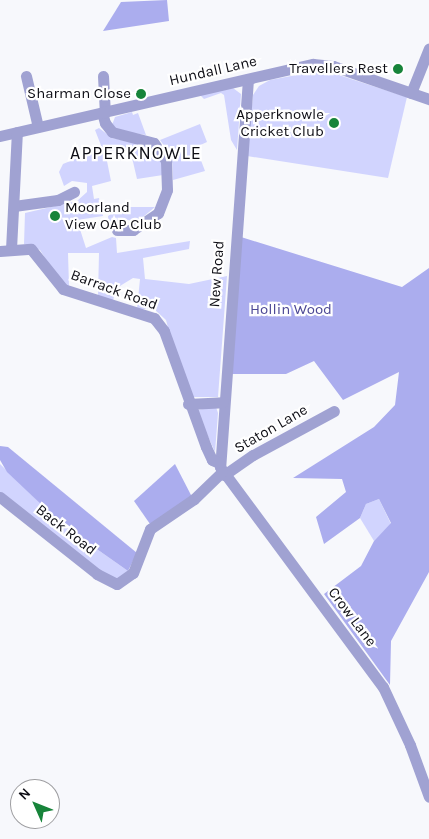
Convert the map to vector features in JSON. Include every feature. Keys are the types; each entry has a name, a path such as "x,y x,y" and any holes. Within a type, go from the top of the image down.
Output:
{"street":[{"path":"411,93 429,48"},
{"name":"Hundall Lane","path":"0,136 248,79 325,64 429,99"},
{"path":"26,76 38,127"},
{"path":"103,76 103,112 105,123 112,132 154,143 166,161 167,190 158,213 140,226 122,228"},
{"name":"New Road","path":"222,470 223,402 248,79"},
{"path":"5,250 14,206 17,132"},
{"path":"14,206 58,200 74,192"},
{"name":"Barrack Road","path":"5,250 24,248 37,253 63,289 154,318 164,332 188,404 206,447 212,460 222,470"},
{"path":"188,404 223,402"},
{"name":"Staton Lane","path":"117,584 133,573 150,529 194,499 222,470 334,411"},
{"name":"Crow Lane","path":"222,470 383,686 410,745 429,797"},
{"name":"Back Road","path":"0,497 97,574 117,584"}],"shaded area":[{"name":"Apperknowle Cricket Club","path":"323,70 407,97 388,178 247,156 253,95 259,86 270,80"},
{"path":"233,88 241,94 237,150 231,140 224,95 221,93 204,99 200,95"},
{"path":"132,112 133,115 138,113 146,135 119,131 112,125 115,117"},
{"path":"200,124 207,142 196,147 205,171 173,180 172,157 160,140"},
{"path":"99,128 112,138 147,145 156,151 162,161 163,175 137,179 130,149 106,156 111,181 92,186 94,199 99,198 103,216 77,220 86,248 112,237 116,238 117,253 190,241 189,249 143,258 145,279 189,284 227,276 218,397 192,397 178,365 166,320 154,309 137,309 140,279 133,278 115,289 113,302 98,296 99,253 68,253 69,286 60,282 40,250 24,244 25,213 77,201 87,192 87,183 72,181 64,186 59,172 63,164 102,148 95,130"},
{"path":"123,207 155,207 137,222 124,219 109,228 108,216"},
{"path":"216,407 218,413 215,452 196,410"},
{"path":"0,464 64,526 128,571 118,579 103,574 0,493"},
{"path":"379,499 391,524 374,541 360,518 366,504"}],"green space":[{"path":"167,0 169,21 103,31 121,2"},
{"name":"Hollin Wood","path":"241,237 402,287 429,268 429,572 391,641 390,685 324,594 361,566 374,541 391,523 379,499 366,504 360,518 324,544 316,517 346,492 342,479 293,478 374,427 395,405 399,372 343,400 314,361 286,374 232,374"},
{"path":"0,446 8,447 137,553 128,571 64,526 7,472 0,460"},
{"path":"175,464 192,497 150,524 134,501"}],"place":[{"name":"Travellers Rest","path":"398,69"},
{"name":"Sharman Close","path":"141,94"},
{"name":"Apperknowle Cricket Club","path":"334,123"},
{"name":"Moorland View OAP Club","path":"55,216"}],"district":[{"name":"APPERKNOWLE","path":"136,153"}]}
